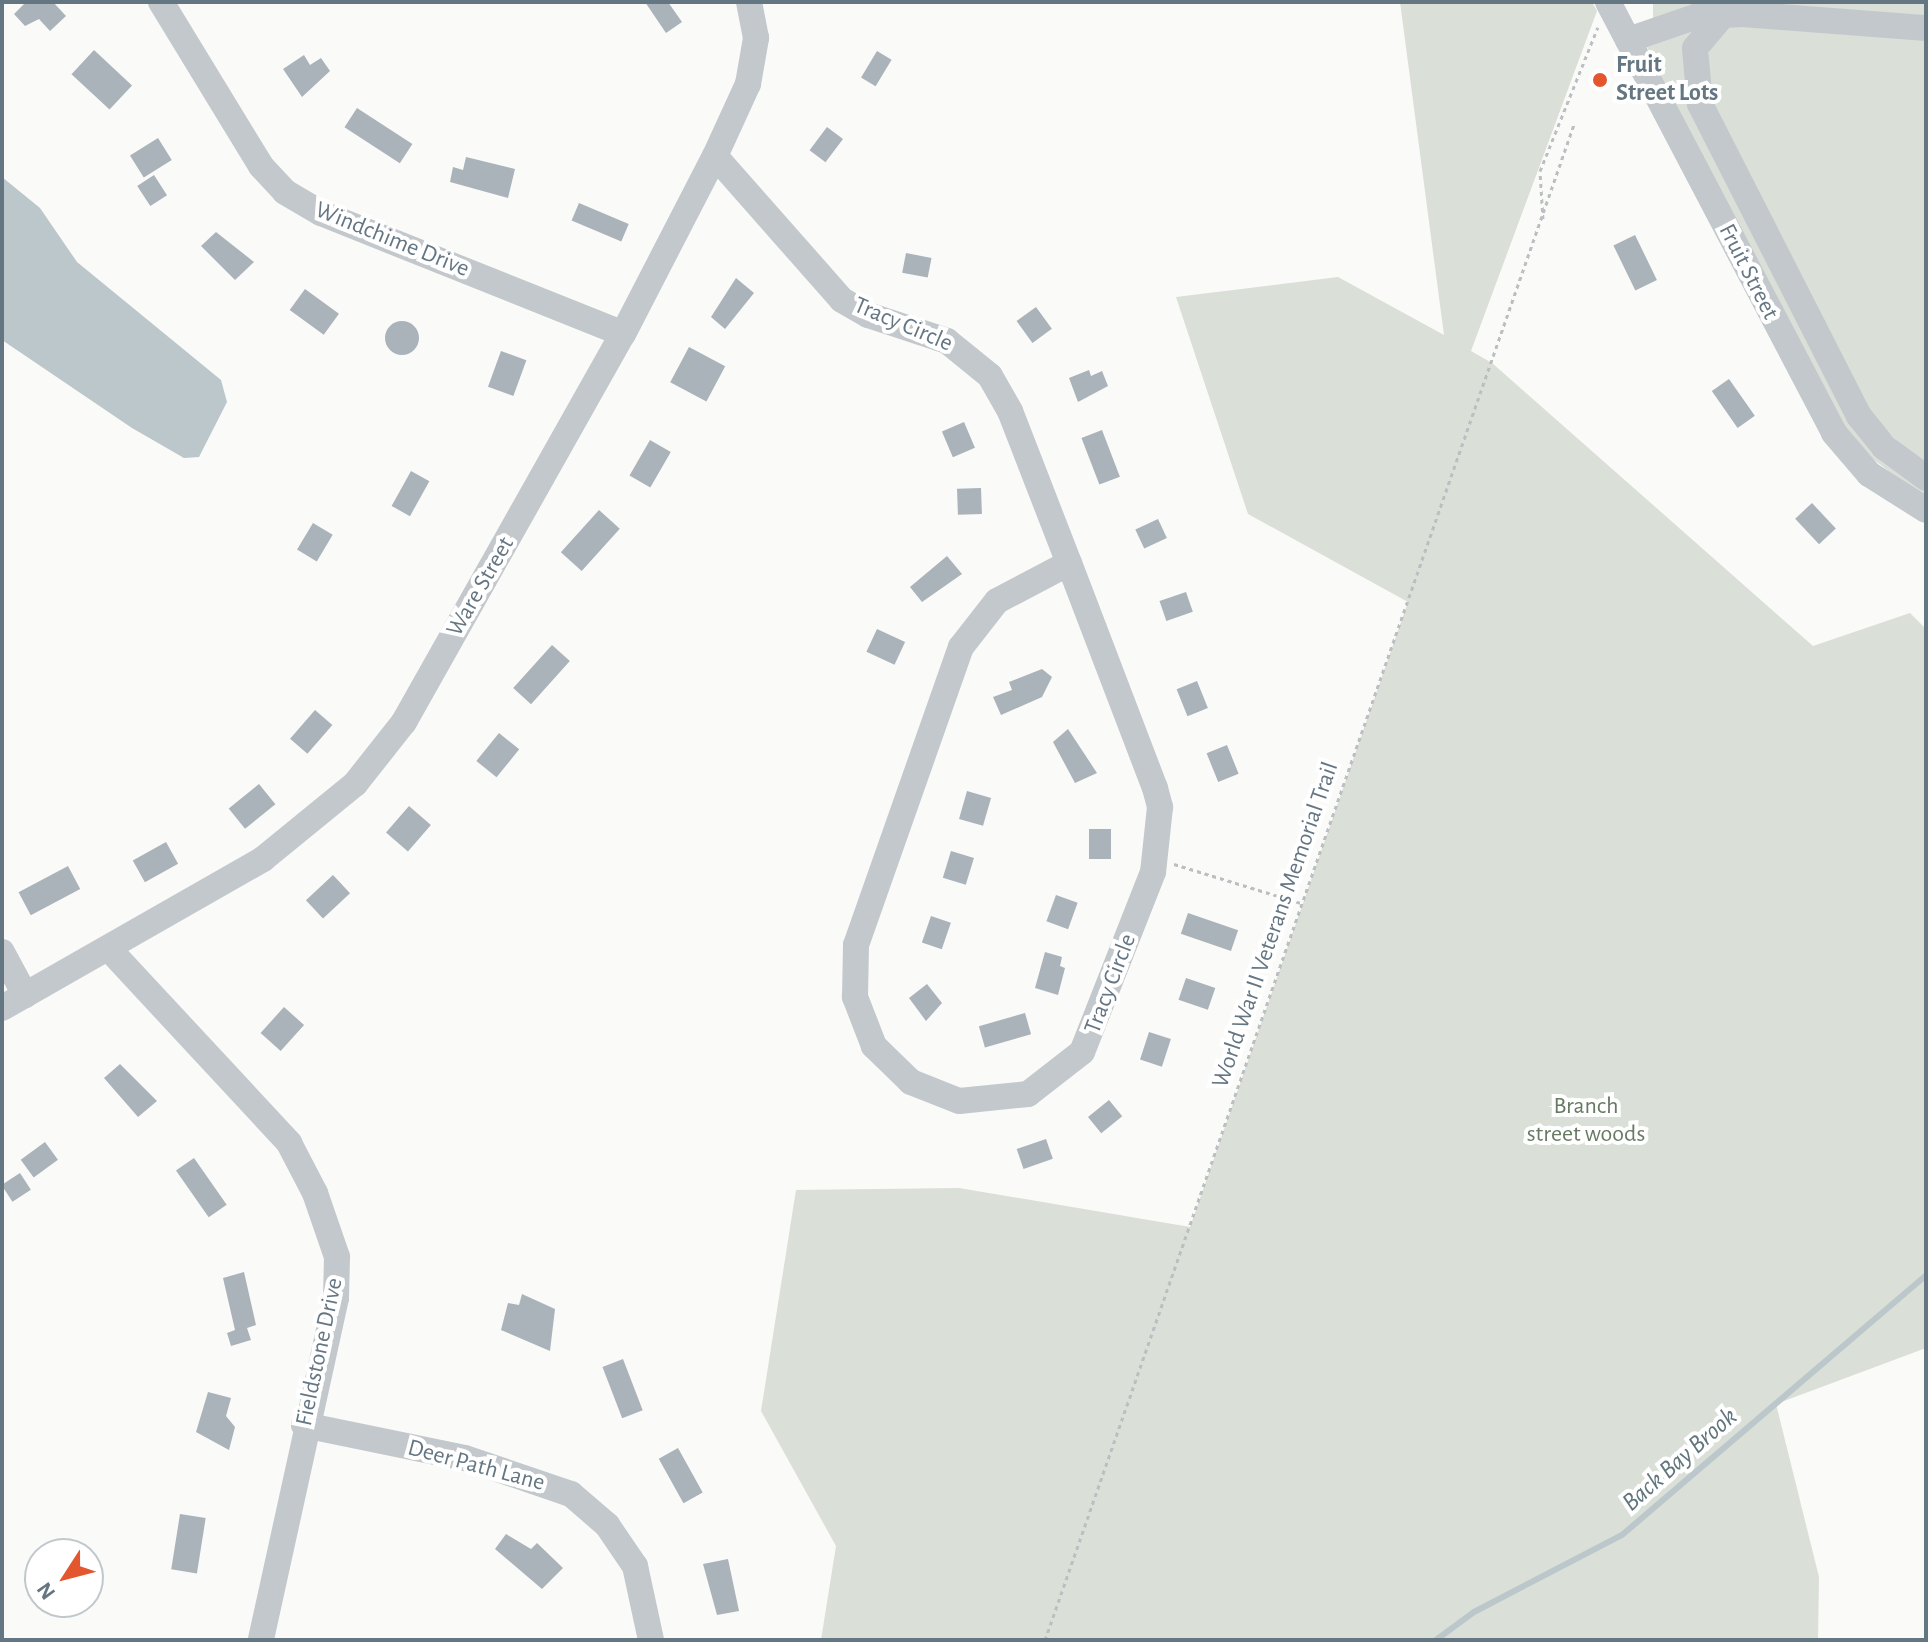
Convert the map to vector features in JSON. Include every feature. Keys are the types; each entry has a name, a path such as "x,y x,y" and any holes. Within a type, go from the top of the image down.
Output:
{"street":[{"name":"Windchime Drive","path":"161,2 261,166 285,192 321,213 623,334"},
{"name":"Ware Street","path":"2,1008 263,859 355,784 404,722 623,334 715,156 748,84 756,38 749,2"},
{"name":"Fruit Street","path":"1611,8 1834,433 1869,474 1926,510"},
{"path":"1723,15 1695,48 1700,104 1859,416 1884,447 1926,478"},
{"path":"1628,40 1698,16 1926,28"},
{"name":"Tracy Circle","path":"715,156 842,300 868,315 947,341 984,369 1010,411 1069,563 1155,788 1162,825 1157,859 1092,1037 1043,1086 1011,1099 959,1101 911,1082 874,1046 855,997 856,945 956,658 976,622 997,601 1069,563"},
{"name":"Fieldstone Drive","path":"109,949 289,1143 330,1227 337,1257 336,1298 304,1425 261,1640"},
{"path":"2,952 25,995"},
{"name":"Deer Path Lane","path":"304,1425 465,1458 571,1494 607,1525 635,1566 651,1640"}],"path":[{"name":"World War II Veterans Memorial Trail","path":"1543,223 1540,171 1594,30 1611,8"},
{"name":"World War II Veterans Memorial Trail","path":"1045,1640 1301,903 1543,223 1574,124"},
{"path":"1157,859 1301,903"}],"green space":[{"name":"Branch street woods","path":"1400,2 1592,2 1597,11 1471,351 1492,363 1813,646 1910,613 1926,629 1926,1348 1776,1404 1819,1577 1818,1640 821,1640 836,1546 761,1411 796,1190 959,1188 1190,1227 1408,602 1248,514 1176,297 1338,277 1444,335"},
{"path":"1653,2 1926,2 1926,23 1653,23"},
{"path":"1724,25 1926,39 1926,467 1871,417 1704,98 1710,41"},
{"path":"1700,29 1688,67 1846,404 1926,484 1926,500 1855,445 1828,404 1647,47"}],"shaded area":[{"path":"2,177 40,208 77,262 221,380 227,402 199,457 184,458 132,428 2,340"}],"building":[{"path":"26,2 53,2 66,16 50,31 39,19 25,26 14,14"},
{"path":"645,2 668,2 682,22 666,33"},
{"path":"94,50 132,85 110,110 71,74"},
{"path":"877,51 892,60 876,86 861,78"},
{"path":"304,55 310,65 321,58 330,71 302,97 283,69"},
{"path":"357,108 412,144 400,163 344,127"},
{"path":"827,127 843,139 826,162 810,150"},
{"path":"158,138 172,160 144,178 130,155"},
{"path":"466,157 515,169 508,198 450,182 453,167 463,170"},
{"path":"154,175 167,195 150,206 137,186"},
{"path":"579,203 629,224 621,242 572,220"},
{"path":"216,232 254,262 235,280 201,246"},
{"path":"1635,235 1657,280 1635,290 1613,246"},
{"path":"906,253 932,258 928,278 902,273"},
{"path":"736,278 754,293 725,329 711,317"},
{"path":"305,289 339,314 324,335 290,310"},
{"path":"1036,307 1052,329 1032,343 1017,321"},
{"path":"402,321 414,326 419,338 414,350 402,355 390,350 385,338 390,326"},
{"path":"689,347 725,366 706,402 670,382"},
{"path":"501,351 526,360 513,396 488,387"},
{"path":"1089,370 1091,376 1102,371 1108,386 1078,402 1069,378"},
{"path":"1729,379 1755,416 1738,428 1712,391"},
{"path":"964,422 975,448 953,457 942,431"},
{"path":"1102,430 1120,477 1099,485 1081,438"},
{"path":"650,440 671,452 650,488 630,476"},
{"path":"411,471 429,481 410,516 392,506"},
{"path":"981,488 982,514 958,515 957,489"},
{"path":"1812,503 1836,529 1819,544 1795,519"},
{"path":"599,510 620,529 582,571 561,552"},
{"path":"1158,519 1167,538 1144,549 1135,530"},
{"path":"313,523 333,535 317,561 297,550"},
{"path":"947,556 962,574 922,602 910,587"},
{"path":"1186,592 1193,612 1166,621 1160,601"},
{"path":"877,629 905,642 895,665 866,652"},
{"path":"552,645 570,661 531,704 513,688"},
{"path":"1042,669 1052,677 1042,697 1001,715 993,697 1012,690 1009,682"},
{"path":"1197,681 1208,708 1187,716 1177,689"},
{"path":"315,710 332,725 307,754 290,739"},
{"path":"1068,729 1097,773 1075,783 1053,742"},
{"path":"499,733 519,749 497,777 476,761"},
{"path":"1227,745 1239,774 1218,782 1207,753"},
{"path":"259,784 275,804 245,829 229,809"},
{"path":"967,791 991,798 983,826 959,819"},
{"path":"409,806 431,825 408,851 386,832"},
{"path":"1089,829 1111,829 1111,859 1089,859"},
{"path":"166,842 178,864 145,882 133,860"},
{"path":"951,851 974,858 966,885 943,878"},
{"path":"68,866 80,889 31,915 19,892"},
{"path":"333,875 350,893 323,919 306,900"},
{"path":"1056,895 1078,903 1068,929 1046,921"},
{"path":"1188,913 1238,930 1231,951 1181,934"},
{"path":"931,916 951,923 942,949 922,942"},
{"path":"1045,952 1062,957 1060,966 1065,968 1058,995 1035,988"},
{"path":"1186,978 1215,988 1208,1010 1179,1000"},
{"path":"927,984 942,1003 926,1021 909,998"},
{"path":"284,1007 304,1025 281,1051 261,1033"},
{"path":"1025,1013 1031,1034 985,1047 979,1026"},
{"path":"1149,1032 1171,1039 1162,1067 1140,1060"},
{"path":"120,1064 157,1101 138,1117 104,1078"},
{"path":"1109,1100 1122,1116 1101,1133 1088,1117"},
{"path":"1046,1139 1053,1159 1024,1169 1017,1149"},
{"path":"45,1142 58,1160 34,1177 21,1160"},
{"path":"194,1158 227,1205 209,1217 176,1171"},
{"path":"20,1173 31,1190 12,1202 2,1185"},
{"path":"244,1272 256,1325 247,1328 251,1340 231,1346 227,1333 235,1330 223,1278"},
{"path":"522,1294 555,1309 550,1351 501,1330 508,1303 519,1305"},
{"path":"623,1359 643,1410 622,1418 602,1367"},
{"path":"208,1392 231,1398 226,1416 235,1427 229,1450 196,1432"},
{"path":"678,1448 703,1493 683,1503 659,1459"},
{"path":"180,1514 206,1518 197,1573 171,1569"},
{"path":"506,1534 531,1549 537,1543 563,1568 542,1589 495,1549"},
{"path":"728,1559 739,1611 717,1615 703,1564"}],"waterway":[{"name":"Back Bay Brook","path":"1436,1640 1474,1612 1622,1535 1926,1275"}],"place":[{"name":"Fruit Street Lots","path":"1600,80"}]}
